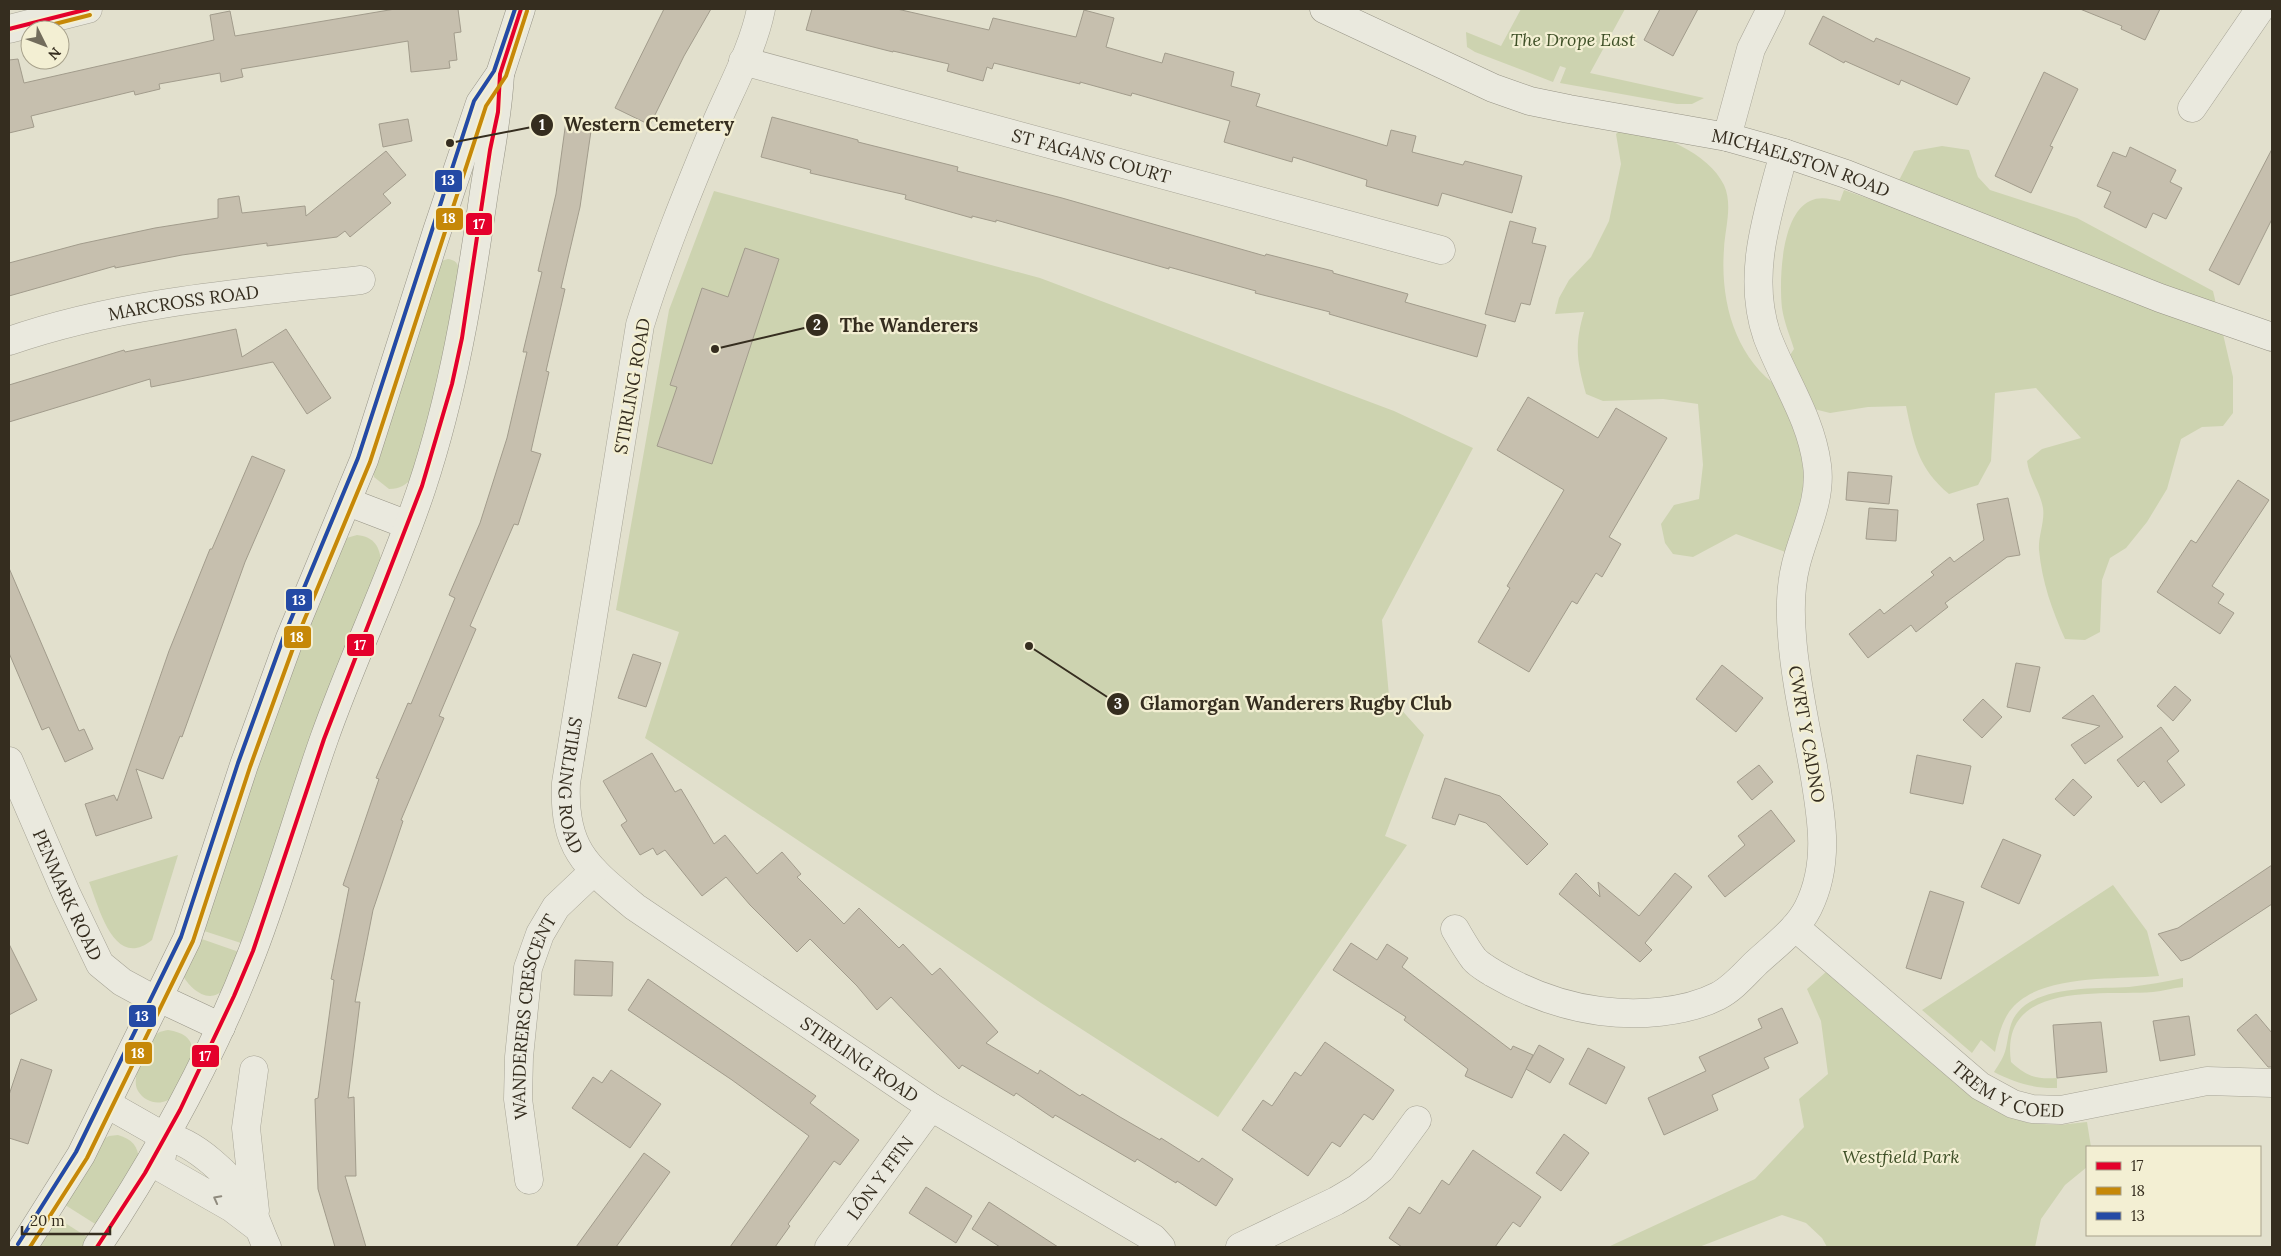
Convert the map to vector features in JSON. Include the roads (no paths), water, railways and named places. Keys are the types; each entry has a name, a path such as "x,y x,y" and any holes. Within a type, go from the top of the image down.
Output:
{"street":[{"path":"9,29 88,9"},
{"path":"97,1247 165,1137 220,1027 253,951 338,702 408,525 436,441 462,338 490,150 498,112 500,74 522,9"},
{"name":"STIRLING ROAD","path":"761,9 743,61 674,229 640,325 566,783 565,808 570,834 580,854 594,871 635,906 931,1107 1153,1238 1161,1247"},
{"name":"MICHAELSTON ROAD","path":"1324,9 1492,88 1530,101 1727,137 1784,154 1846,174 2160,298 2272,337"},
{"path":"1727,137 1751,49 1771,9"},
{"path":"2192,108 2260,9"},
{"name":"ST FAGANS COURT","path":"743,61 1441,250"},
{"path":"24,1247 64,1184 107,1104 187,939 274,682 320,565 348,502 383,404 437,231 480,103 500,74"},
{"name":"CWRT Y CADNO","path":"1455,929 1476,962 1512,984 1544,998 1578,1008 1609,1012 1634,1012 1694,1005 1720,995 1795,927 1807,910 1814,893 1824,853 1822,821 1795,662 1791,610 1792,582 1813,507 1818,466 1804,417 1768,338 1760,311 1758,288 1758,264 1762,240 1784,154"},
{"name":"MARCROSS ROAD","path":"9,341 40,330 165,303 361,280"},
{"path":"348,502 408,525"},
{"name":"PENMARK ROAD","path":"9,761 94,954 108,972 146,995 158,998 220,1027"},
{"name":"WANDERERS CRESCENT","path":"529,1180 518,1100 519,1057 528,968 540,934 556,907 594,871"},
{"name":"TREM Y COED","path":"1795,927 1980,1086 2013,1104 2032,1109 2061,1110 2207,1081 2272,1083"},
{"path":"254,1070 246,1128 262,1237"},
{"path":"107,1104 165,1137 176,1138 219,1168 249,1204 262,1237"},
{"name":"LÔN Y FFIN","path":"829,1247 931,1107"},
{"path":"1240,1247 1336,1201 1358,1188 1381,1169 1417,1120"}],"place":[{"name":"Western Cemetery","path":"450,143"},
{"name":"The Wanderers","path":"715,349"},
{"name":"Glamorgan Wanderers Rugby Club","path":"1029,646"}],"park label":[{"name":"The Drope East","path":"1573,39"},
{"name":"Westfield Park","path":"1901,1156"}]}
